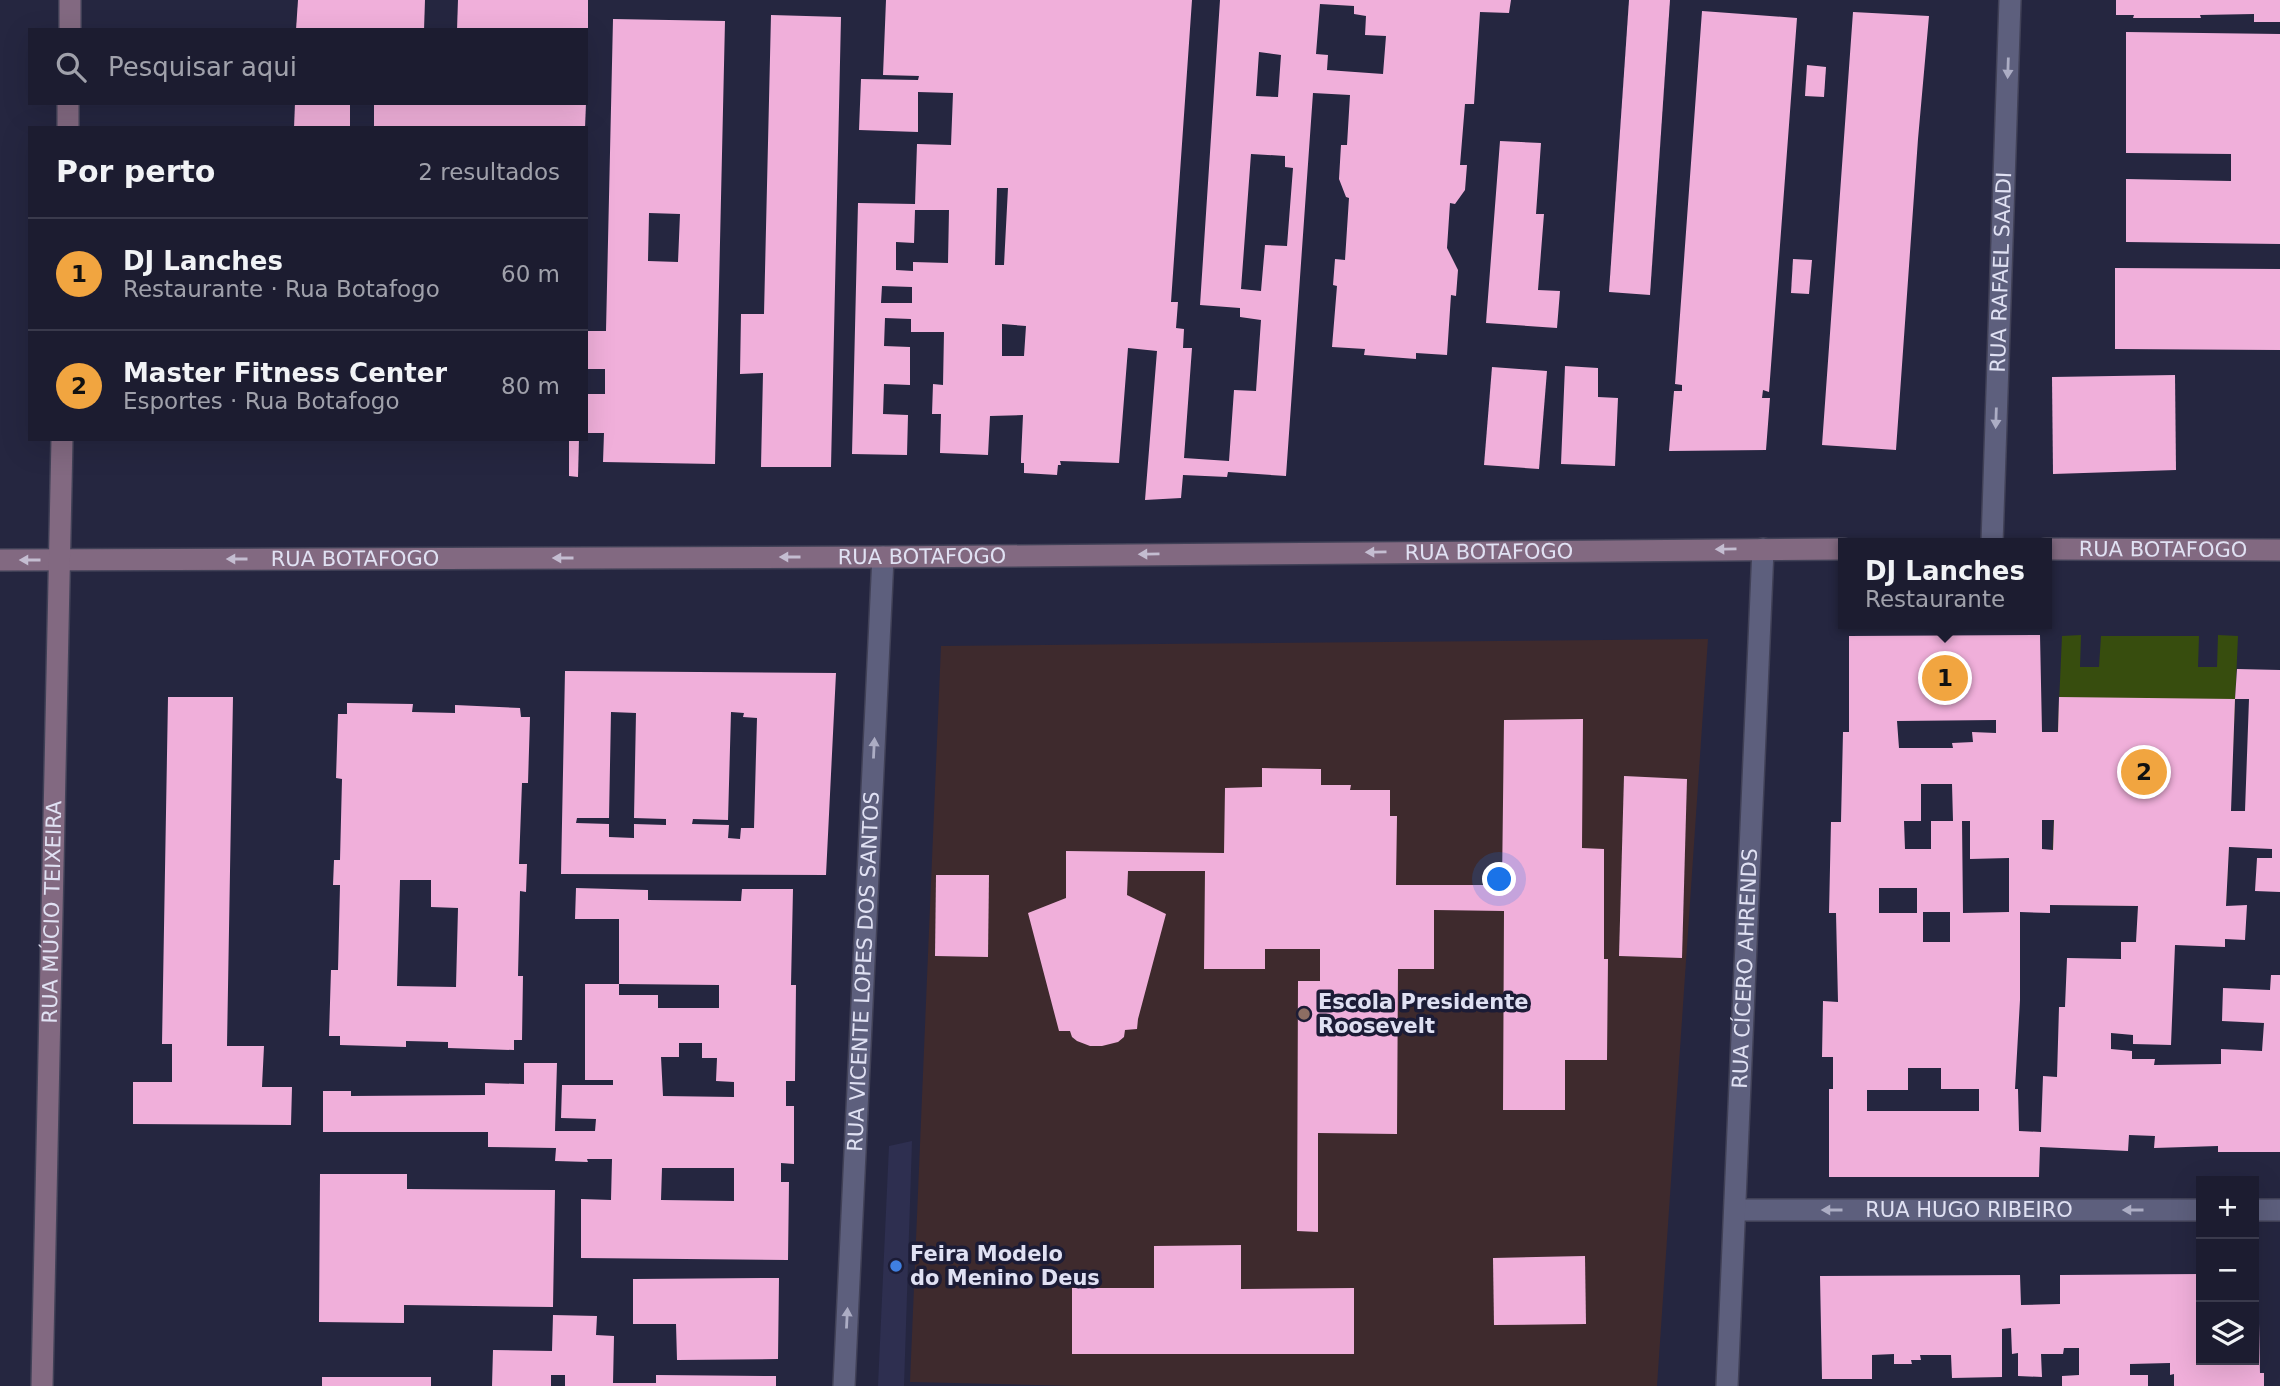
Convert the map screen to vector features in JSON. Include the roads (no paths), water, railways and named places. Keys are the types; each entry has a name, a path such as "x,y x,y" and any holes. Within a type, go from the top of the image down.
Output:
{"street":[{"path":"69,28 70,0"},
{"name":"RUA RAFAEL SAADI","path":"1992,538 2010,0"},
{"path":"68,105 68,126"},
{"name":"RUA MÚCIO TEIXEIRA","path":"42,1386 62,441"},
{"name":"RUA CÍCERO AHRENDS","path":"1727,1386 1763,549"},
{"name":"RUA BOTAFOGO","path":"0,560 883,557 1838,549"},
{"name":"RUA BOTAFOGO","path":"2052,549 2280,550"},
{"name":"RUA VICENTE LOPES DOS SANTOS","path":"844,1386 883,557"},
{"name":"RUA HUGO RIBEIRO","path":"1736,1210 2196,1210"},
{"path":"2259,1210 2280,1210"}],"place":[{"name":"DJ Lanches","path":"1945,678"},
{"name":"Master Fitness Center","path":"2144,772"},
{"name":"Escola Presidente Roosevelt","path":"1304,1014"},
{"name":"Feira Modelo do Menino Deus","path":"896,1266"}]}
